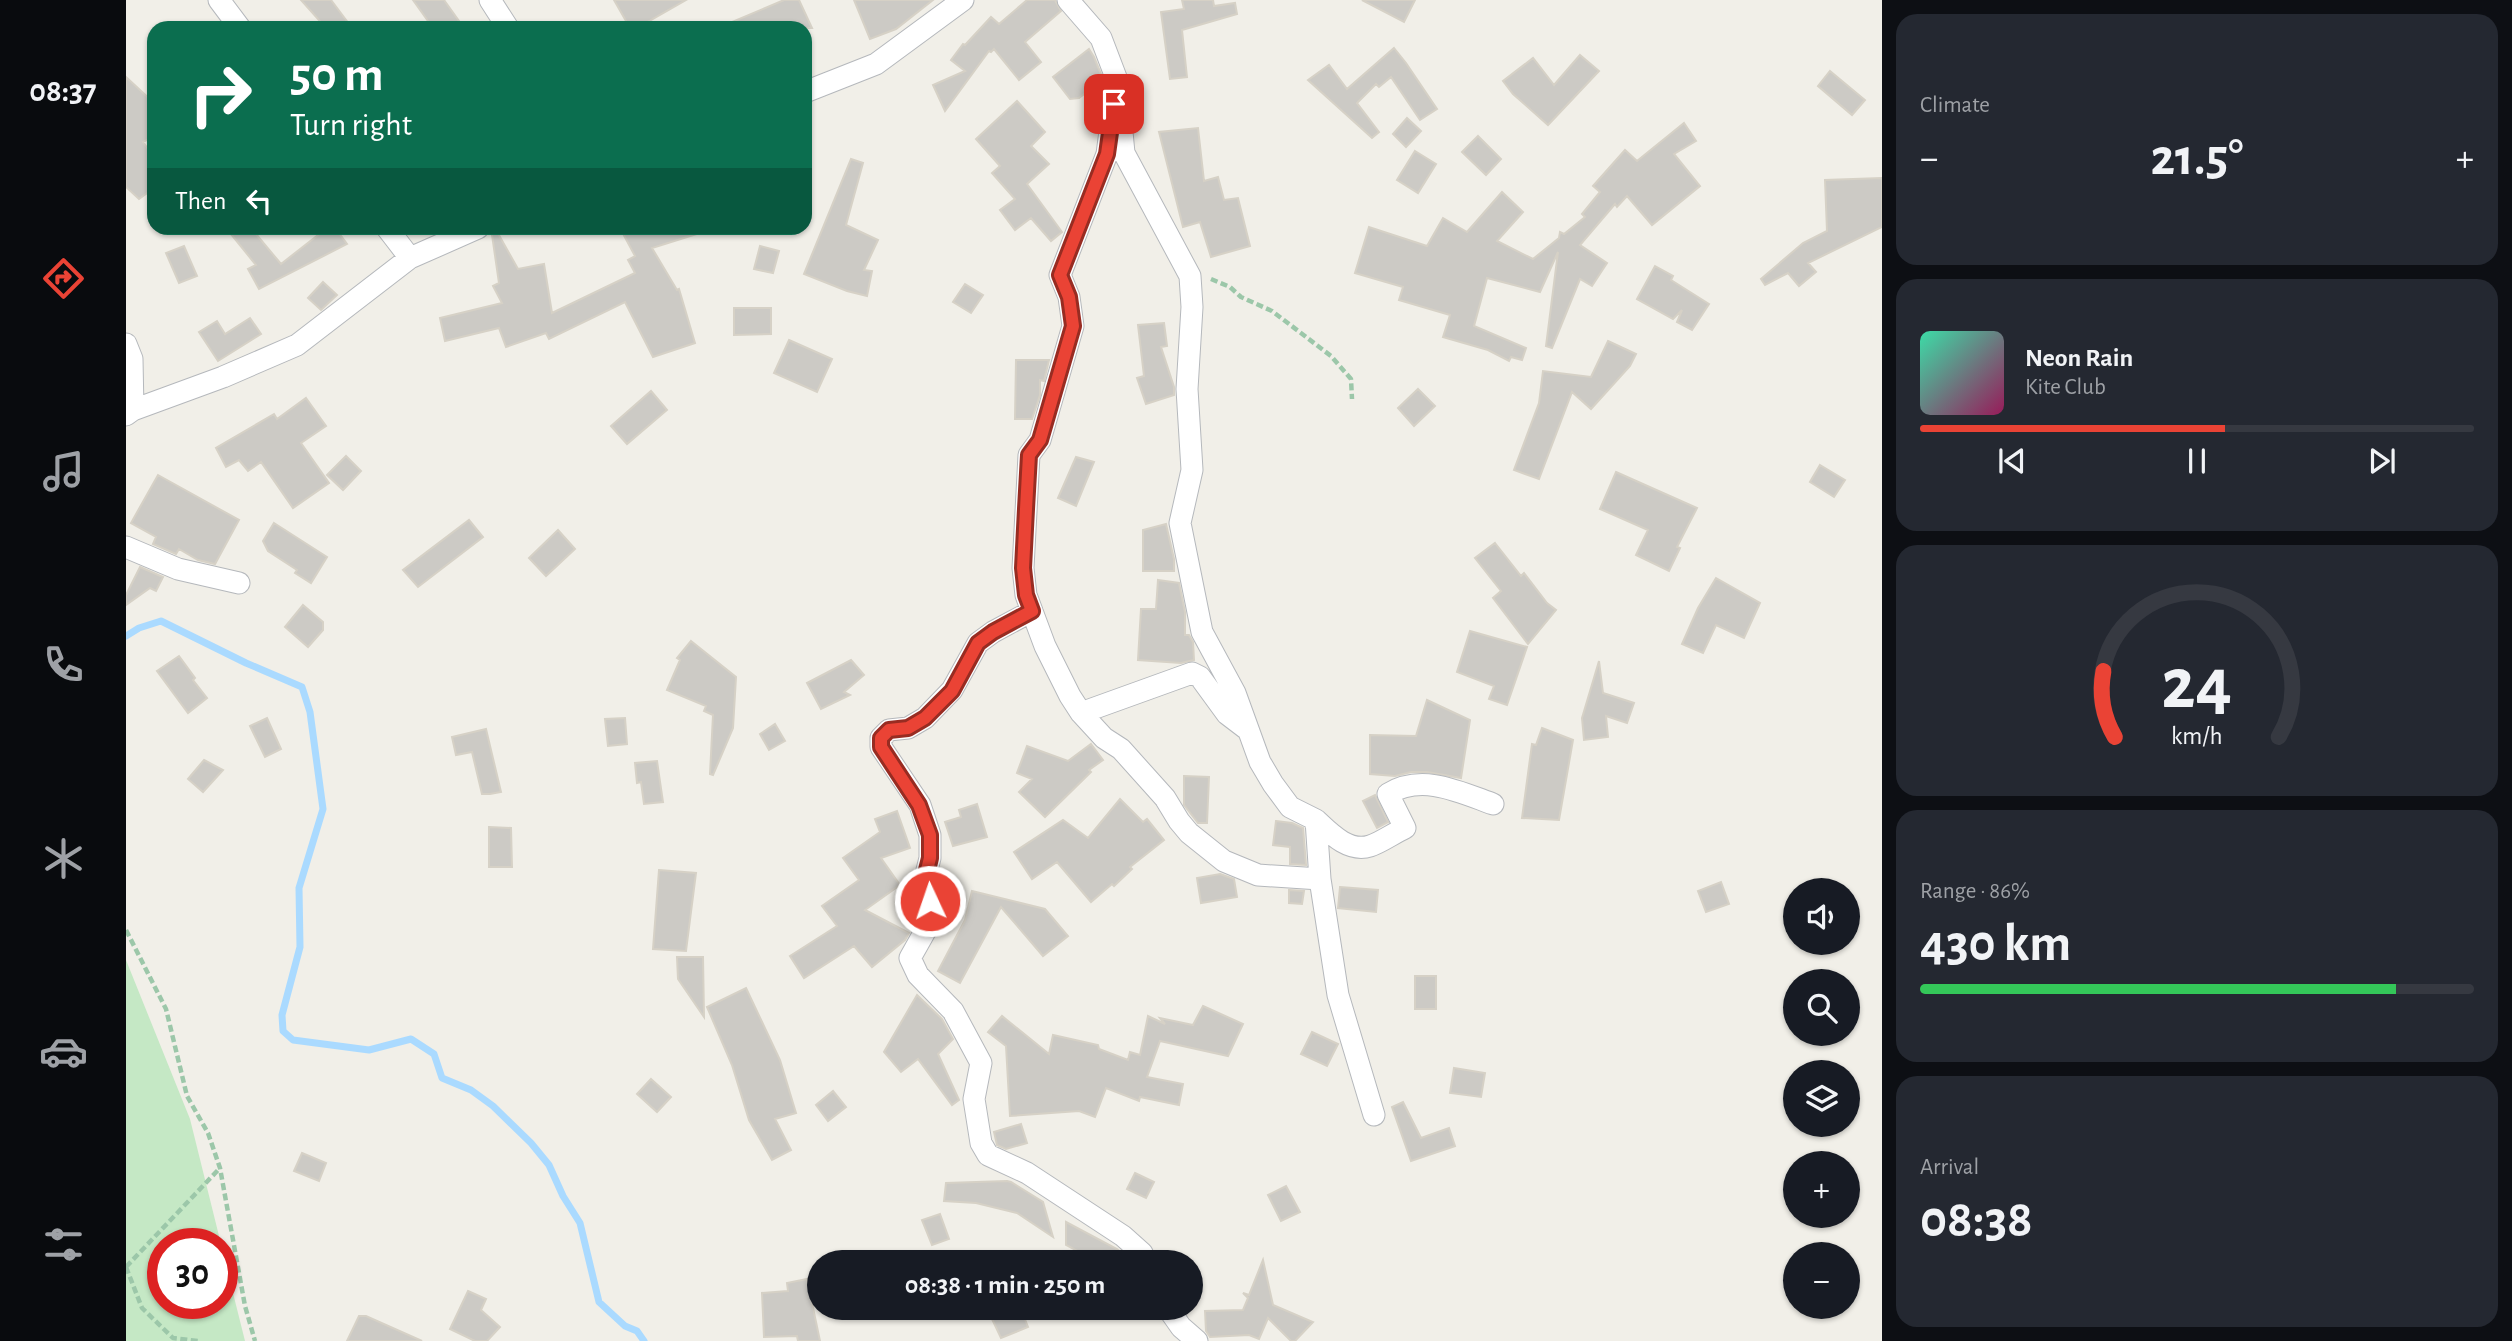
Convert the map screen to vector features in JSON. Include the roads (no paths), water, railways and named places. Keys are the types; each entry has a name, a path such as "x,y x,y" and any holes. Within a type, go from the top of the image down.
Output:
{"street":[{"path":"219,0 235,21"},
{"path":"490,0 504,21"},
{"path":"812,89 876,64 963,0"},
{"path":"1068,0 1101,38 1117,80 1124,153 1190,276 1192,307 1187,389 1192,470 1180,523 1202,632 1234,693 1260,762 1290,807 1316,820 1336,839 1350,845 1367,847 1405,828 1388,794 1400,787 1439,784 1493,804"},
{"path":"1117,80 1107,154 1060,275 1069,297 1073,326 1040,440 1029,455 1023,568 1026,595 1056,669 1081,713 1104,738 1121,749 1166,798 1189,834 1224,861 1258,875 1320,879"},
{"path":"392,235 410,258"},
{"path":"126,344 132,359 129,413 297,345 410,258 462,235"},
{"path":"126,547 178,569 239,583"},
{"path":"1032,611 978,643 952,691 925,718 908,728 889,730 881,738 881,747 919,805 930,835 930,858 924,882 930,901 928,926 910,958 918,975 953,1011 981,1063 974,1099 981,1143 988,1155 1027,1173 1123,1236 1139,1250"},
{"path":"1081,713 1192,673 1200,677 1217,704 1227,714 1250,731"},
{"path":"1316,820 1320,879 1338,995 1374,1115"},
{"path":"1176,1320 1197,1341"}],"waterway":[{"path":"126,636 139,628 161,621 302,687 310,712 323,809 299,888 300,947 282,1015 283,1031 293,1040 369,1050 411,1039 434,1054 442,1078 471,1090 493,1106 549,1165 563,1196 580,1223 599,1302 625,1326 637,1331 644,1341"}]}
